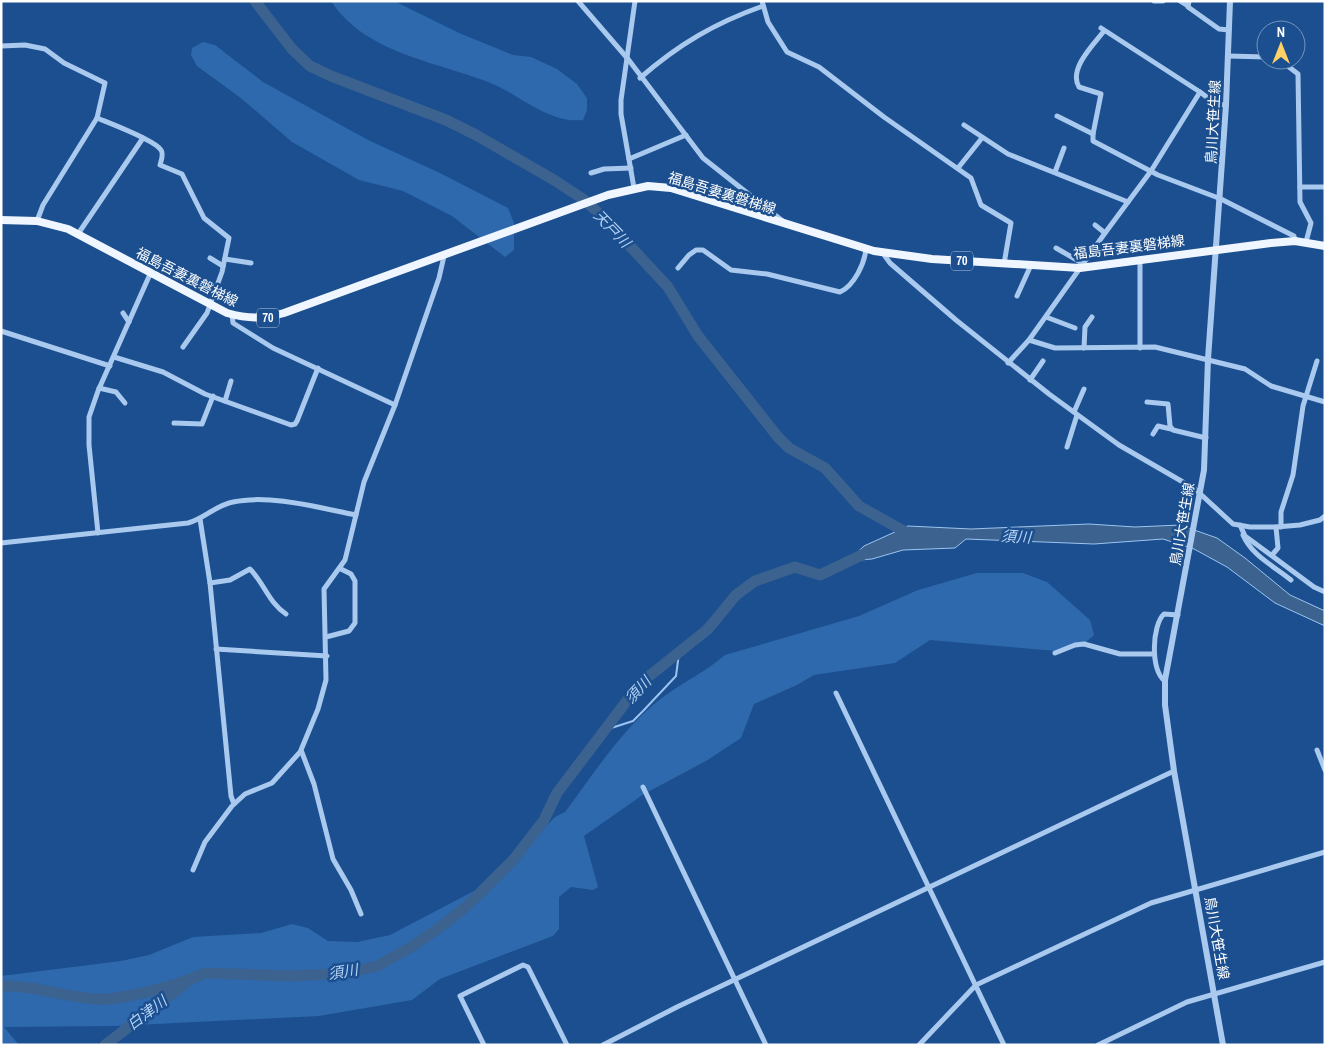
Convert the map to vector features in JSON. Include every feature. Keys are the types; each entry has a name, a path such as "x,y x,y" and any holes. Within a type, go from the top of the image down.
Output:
{"main road":[{"name":"福島吾妻裏磐梯線","path":"1,220 38,221 78,234 210,305 232,315 251,319 284,314 608,195 634,188 653,186 671,188 785,225 866,248 932,259 1004,264 1081,265 1140,260 1217,248 1295,241 1325,246"}],"street":[{"path":"578,1 628,60 640,78 712,167 781,219 785,225"},
{"path":"634,188 621,114 623,80 628,60 635,1"},
{"path":"1154,1 1162,1"},
{"path":"1180,1 1189,3 1220,29 1229,30"},
{"name":"鳥川大笹生線","path":"1223,1045 1174,771 1165,705 1165,681 1200,494 1206,438 1208,359 1221,200 1230,1"},
{"path":"640,78 665,56 690,39 763,4 768,22 789,54 819,67 884,117 971,178 982,205 1011,223 1004,264"},
{"path":"1226,105 1216,104 1103,29 1079,65 1076,81 1079,88 1101,94 1092,134 1095,143 1151,171 1221,200 1290,233 1294,236 1295,241"},
{"path":"1,46 25,45 45,49 67,65 105,83 97,118 44,205 38,221"},
{"path":"1228,56 1256,57"},
{"path":"1293,70 1298,74 1300,205 1312,223 1306,242"},
{"path":"1008,363 1029,340 1081,265 1151,171 1200,92"},
{"path":"1057,116 1092,134"},
{"path":"97,118 143,138 162,150 160,165 182,174 204,218 229,238 224,266 210,305 183,346"},
{"path":"964,125 1008,154 1128,202"},
{"path":"629,159 686,135"},
{"path":"78,234 143,138"},
{"path":"958,168 982,138"},
{"path":"1055,172 1064,148"},
{"path":"590,173 604,169 631,168"},
{"path":"1300,187 1325,187"},
{"path":"1095,224 1105,233"},
{"path":"678,268 689,255 696,250 703,250 727,269 767,274 840,292 846,288 860,270 866,248"},
{"path":"1056,248 1081,265"},
{"path":"882,252 890,263 1008,363 1119,446 1182,481 1200,494 1233,524 1278,527 1300,525 1320,520 1325,516"},
{"path":"193,870 205,842 234,804 245,794 272,783 301,752 324,687 327,656 324,589 341,569 345,560 364,482 395,406 439,278 444,256"},
{"path":"210,258 224,266"},
{"path":"225,260 251,263"},
{"path":"1140,260 1140,348"},
{"path":"1018,296 1031,265"},
{"path":"98,533 88,434 91,410 151,272"},
{"path":"123,313 129,322"},
{"path":"232,315 234,323 272,348 318,368 395,406"},
{"path":"1046,317 1075,328"},
{"path":"1084,348 1085,327 1092,317"},
{"path":"1,331 110,366"},
{"path":"1029,340 1055,348 1155,347 1245,369 1271,386 1325,402"},
{"path":"114,357 163,372 191,388 295,424 318,368"},
{"path":"1030,380 1043,361"},
{"path":"1272,555 1278,548 1278,527 1281,512 1293,475 1305,397 1317,361"},
{"path":"225,401 232,381"},
{"path":"99,388 116,392 125,403"},
{"path":"1067,448 1084,389"},
{"path":"174,423 202,424 213,396"},
{"path":"1147,402 1168,404 1170,426 1173,430"},
{"path":"1153,434 1158,426 1206,438"},
{"path":"1,543 188,523 200,519 227,503 245,500 283,502 356,515"},
{"path":"200,519 210,583 231,796 234,804"},
{"path":"1240,525 1247,544 1259,556 1291,580"},
{"path":"1242,533 1314,587 1325,592"},
{"path":"210,583 230,580 250,569 280,611 286,614"},
{"path":"326,636 349,631 355,623 355,578 341,569"},
{"path":"1165,681 1158,675 1154,654 1160,617 1164,614 1179,613"},
{"path":"1055,653 1075,645 1084,644 1120,654 1154,654"},
{"path":"216,649 327,656"},
{"path":"836,693 1004,1045"},
{"path":"1317,750 1325,770"},
{"path":"301,752 314,784 333,860 351,890 361,914"},
{"path":"604,1045 1174,771"},
{"path":"643,787 766,1045"},
{"path":"919,1045 976,985 1151,903 1325,852"},
{"path":"1098,1045 1187,1002 1325,962"},
{"path":"484,1045 460,996 522,965 528,967 567,1045"}],"shaded area":[{"path":"331,1 394,1 459,33 513,55 531,57 557,69 577,84 587,98 587,110 583,120 570,120 545,113 488,82 424,61 381,44 362,33 345,19"},
{"path":"203,42 215,45 263,82 368,140 440,173 508,208 514,223 514,250 505,257 452,216 403,191 359,180 292,142 242,99 197,66 191,55 192,48"},
{"path":"977,573 1023,573 1047,582 1090,620 1094,635 1085,643 1056,651 930,640 895,663 814,675 797,685 754,704 741,738 706,761 644,794 584,836 598,887 593,890 571,887 559,897 559,929 553,936 440,979 412,1000 319,1016 116,1026 4,1027 19,1045 1,1045 1,976 121,961 149,955 193,937 261,933 292,924 308,928 328,941 357,942 390,935 491,882 555,817 565,812 606,756 640,717 662,698 725,655 859,616 918,590"}],"water":[{"path":"1089,524 1135,527 1180,525 1217,538 1290,595 1325,611 1325,626 1275,603 1227,567 1194,549 1163,539 1094,544 966,539 955,548 903,550 872,559 848,561 864,546 908,526 971,529"}],"waterway":[{"name":"天戸川","path":"255,1 292,49 310,66 331,76 446,120 476,135 583,199 603,217 668,287 698,336 778,437 789,448 825,468 859,506 909,534"},
{"name":"須川","path":"1,986 25,987 84,998 107,999 151,991 205,973 292,976 347,973 377,966 413,946 443,925 469,904 514,859 544,820 557,793 629,698 648,677 708,629 736,595 755,581 795,567 820,575 866,553"},
{"path":"605,730 633,721 643,711 676,676 679,653"},
{"name":"白津川","path":"105,1045 185,984"}]}
